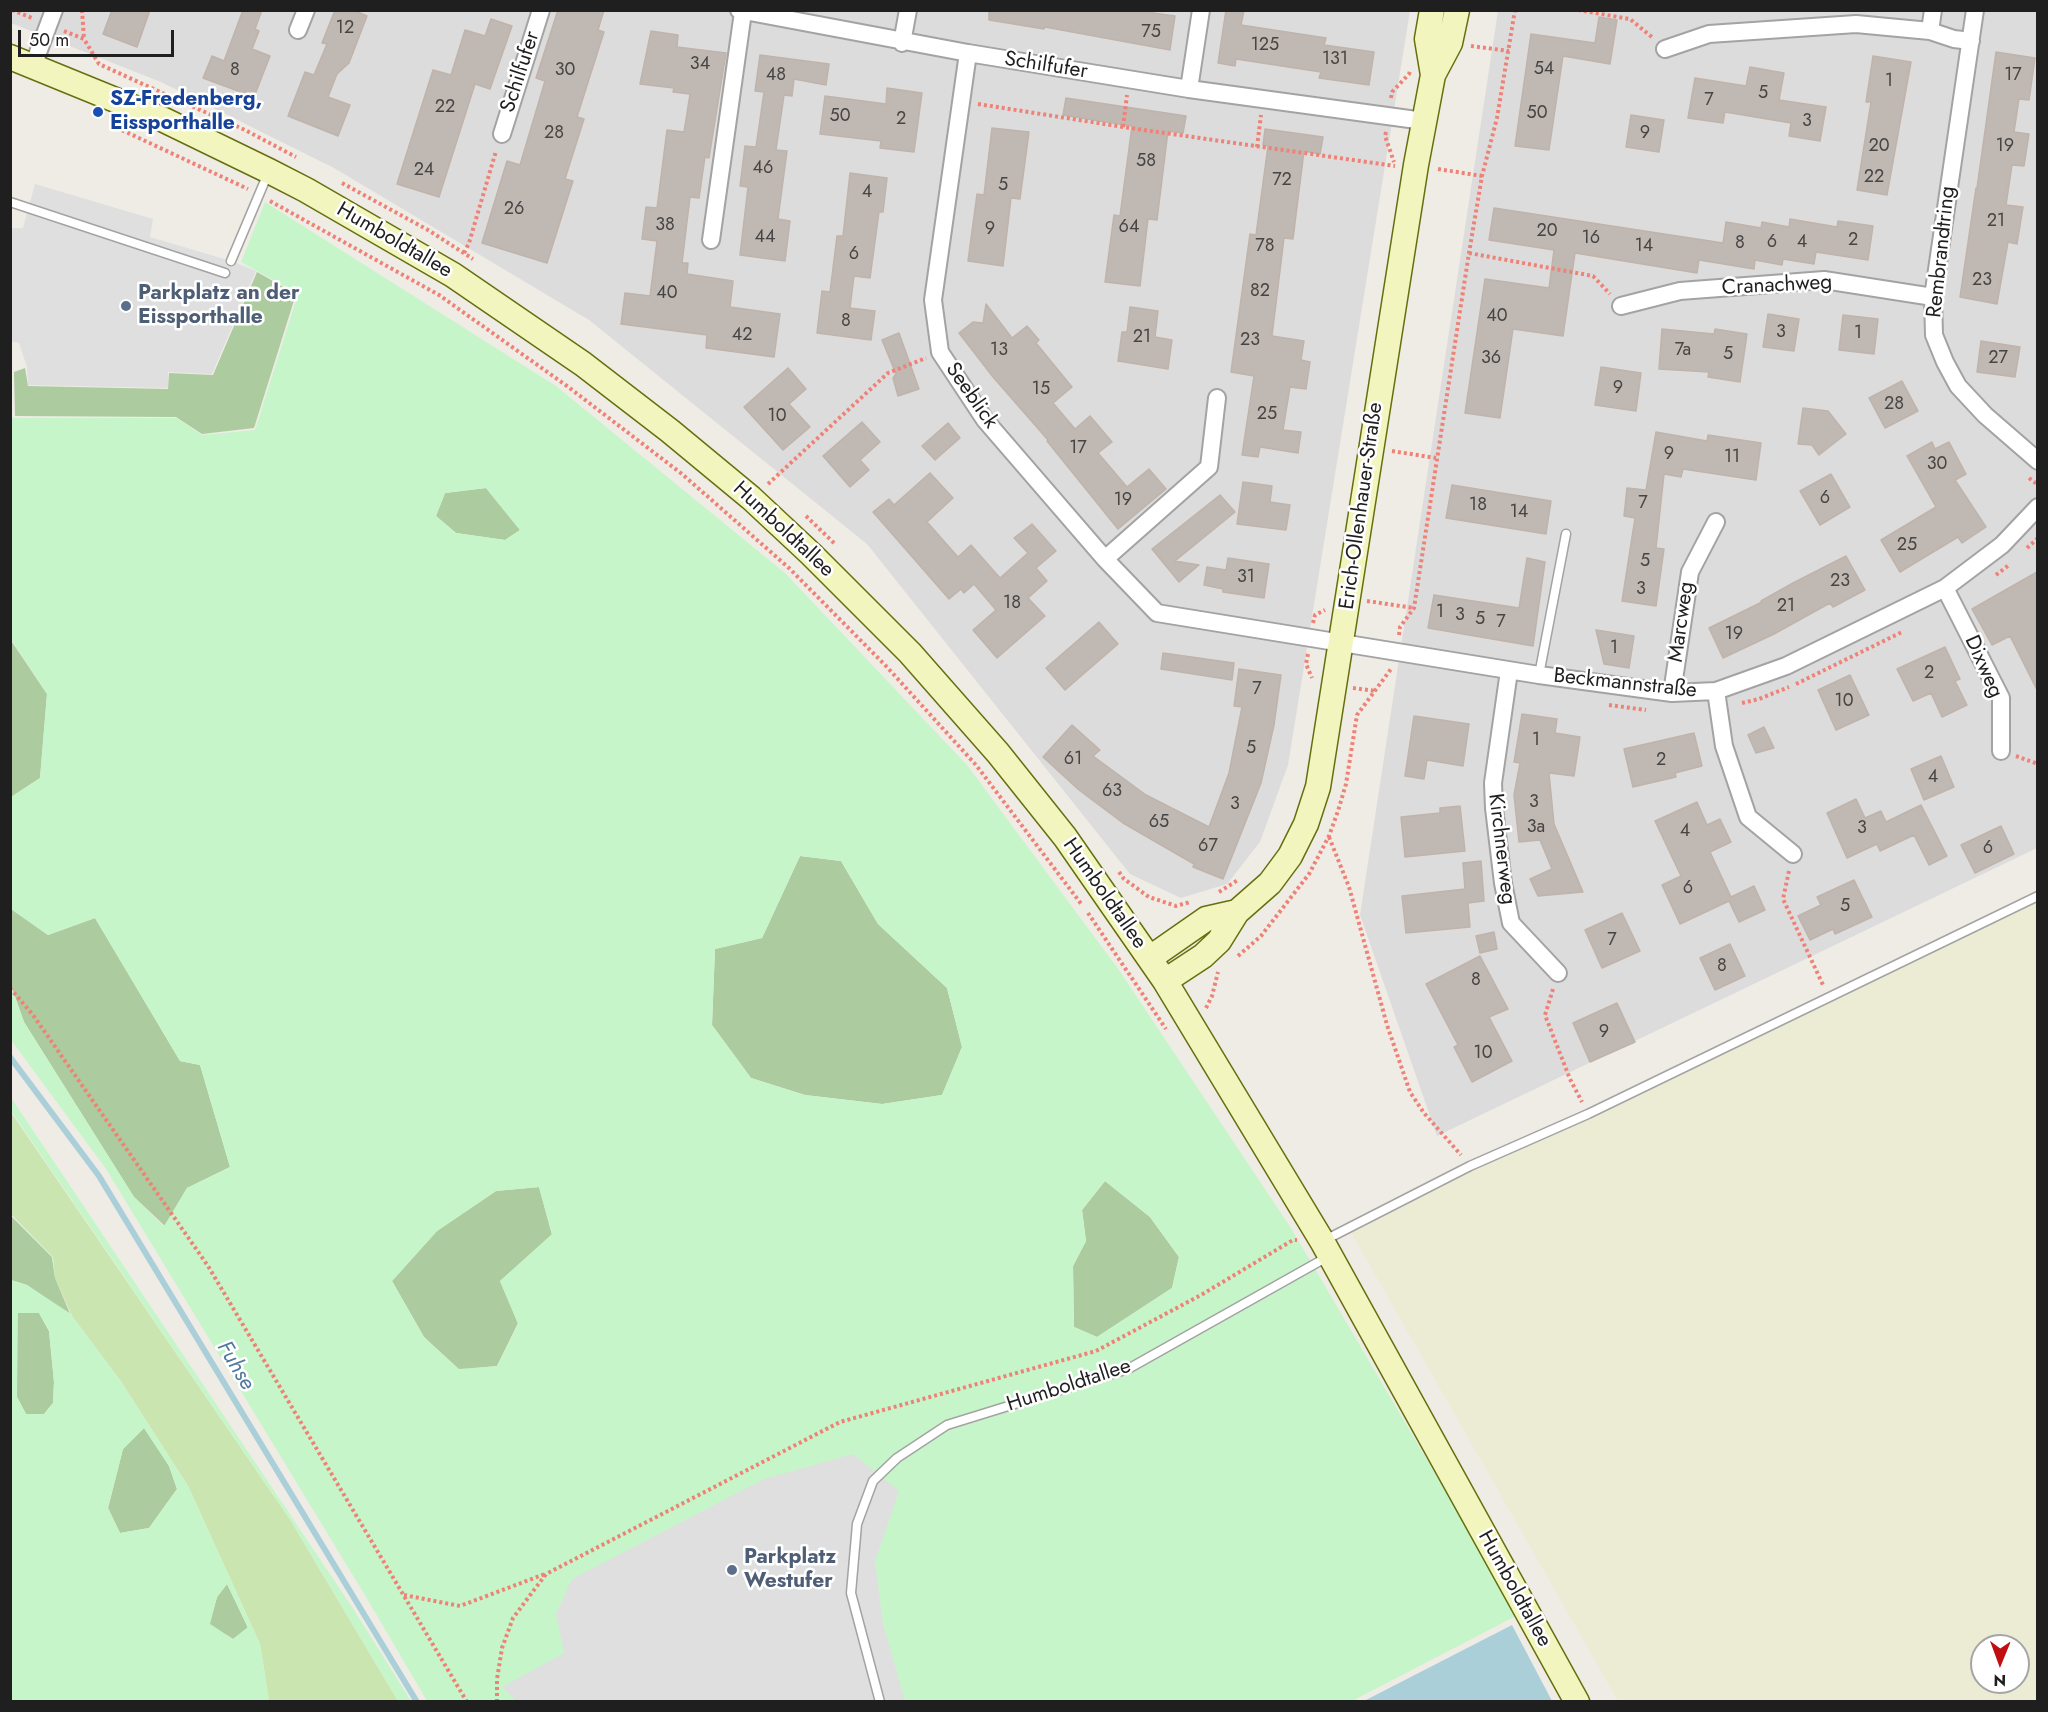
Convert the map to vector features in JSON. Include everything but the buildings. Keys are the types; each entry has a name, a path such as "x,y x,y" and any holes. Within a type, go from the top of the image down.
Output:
{"street":[{"path":"22,61 54,10"},
{"path":"298,30 306,10"},
{"name":"Schilfufer","path":"502,134 541,10"},
{"path":"902,43 908,10"},
{"path":"1189,89 1201,10"},
{"name":"Erich-Ollenhauer-Straße","path":"1432,10 1427,39 1433,75"},
{"name":"Erich-Ollenhauer-Straße","path":"1166,981 1203,956 1219,941 1237,912 1270,883 1290,856 1306,824 1318,787 1374,422 1424,121 1433,75 1450,43 1457,10"},
{"path":"1930,31 1933,10"},
{"name":"Rembrandtring","path":"1975,10 1933,297 1934,335 1959,386 1985,415 2037,461"},
{"name":"Schilfufer","path":"711,240 741,11 968,54 1189,89 1424,121"},
{"path":"1665,49 1709,34 1856,24 1930,31 1954,39 1971,41"},
{"name":"Seeblick","path":"968,54 933,300 940,352 986,420 1105,559 1157,613 1311,637 1341,644"},
{"name":"Humboldtallee","path":"22,61 162,119 269,171 453,275 583,364 751,498 910,653 998,753 1065,837 1166,981 1326,1248 1577,1701"},
{"name":"Cranachweg","path":"1621,306 1680,291 1824,280 1933,297"},
{"path":"1105,559 1209,467 1217,399"},
{"name":"Beckmannstraße","path":"1341,644 1672,693 1716,692 1786,666 1945,588 2002,545 2037,507"},
{"name":"Marcweg","path":"1672,693 1690,572 1716,522"},
{"name":"Dixweg","path":"1945,588 2001,698 2001,751"},
{"name":"Kirchnerweg","path":"1509,670 1493,783 1503,883 1511,923 1558,973"},
{"path":"1716,692 1724,746 1748,817 1793,854"},
{"name":"Erich-Ollenhauer-Straße","path":"1150,958 1206,919 1237,912"}],"lane":[{"path":"231,261 269,171"},
{"path":"10,202 225,273"},
{"path":"1539,675 1566,534"},
{"path":"1326,1248 1470,1166 1588,1114 2037,896"},
{"name":"Humboldtallee","path":"880,1701 851,1593 857,1524 873,1481 897,1458 947,1425 1128,1369 1326,1248"}],"path":[{"path":"82,10 84,39"},
{"path":"1396,653 1400,627 1414,608 1468,253 1482,176 1497,118 1515,10"},
{"path":"1578,10 1630,19 1665,49"},
{"path":"1123,128 1129,79"},
{"path":"1257,147 1264,98"},
{"path":"962,102 1123,128 1395,166"},
{"path":"110,124 259,195 448,302 567,386 682,474 789,568 886,666 976,765 1083,906 1171,1036"},
{"path":"464,253 502,134"},
{"path":"1468,253 1593,276 1621,306"},
{"path":"768,484 888,373 940,352"},
{"path":"1392,451 1436,458"},
{"path":"1311,637 1306,664 1315,683"},
{"path":"1329,836 1349,887 1380,1003 1410,1092 1424,1113 1470,1166"},
{"path":"1793,854 1783,899 1813,966 1830,996"},
{"path":"1215,895 1246,874"},
{"path":"1176,906 1196,901"},
{"path":"1558,973 1545,1015 1570,1079 1588,1114"},
{"path":"10,988 33,1014 208,1266 467,1701"},
{"path":"404,1595 460,1606 546,1574 840,1422 1096,1351 1201,1295 1293,1240"},
{"path":"497,1701 497,1679 502,1648 513,1618 546,1574"}],"shaded area":[{"path":"10,11 1410,11 1288,765 1260,842 1227,884 1181,898 1130,874 867,544 589,320 334,168 161,82 11,23"},
{"path":"1498,11 2037,11 2037,848 1437,1136 1360,915"},
{"name":"Parkplatz an der Eissporthalle","path":"35,184 153,219 150,237 231,261 256,271 212,374 168,372 168,388 28,385 27,367 19,343 11,341 10,228 23,228"},
{"name":"Parkplatz Westufer","path":"853,1454 899,1491 875,1561 883,1624 905,1701 518,1702 502,1687 564,1653 556,1614 572,1579 764,1479"}],"green space":[{"path":"265,202 556,386 785,573 967,765 1119,970 1291,1228 1518,1615 1352,1701 427,1701 106,1169 11,1040 10,985 24,1022 134,1197 164,1226 187,1188 230,1167 200,1065 180,1061 95,918 48,935 11,909 11,797 40,778 47,694 11,639 11,418 177,418 202,435 255,430 298,294 241,262","holes":["486,488 520,530 505,540 456,533 436,516 445,493","800,856 841,861 878,924 947,988 962,1047 942,1095 882,1104 805,1095 751,1078 712,1025 715,949 762,938","1105,1181 1150,1217 1179,1257 1172,1288 1097,1337 1074,1327 1073,1266 1086,1241 1082,1210","539,1187 552,1234 500,1281 518,1324 497,1366 459,1369 424,1337 392,1281 437,1231 496,1191"]},
{"path":"257,272 296,294 254,428 202,434 176,417 15,416 14,372 25,368 28,386 168,389 169,373 213,375"},
{"path":"486,488 520,530 505,540 456,533 436,516 445,493"},
{"path":"10,639 47,694 40,778 11,797"},
{"path":"800,856 841,861 878,924 947,988 962,1047 942,1095 882,1104 805,1095 751,1078 712,1025 715,949 762,938"},
{"path":"2037,894 2037,1701 1618,1701 1348,1227"},
{"path":"11,909 48,935 95,918 180,1061 200,1065 230,1167 187,1188 165,1226 134,1197 24,1022 11,985"},
{"path":"10,1096 354,1610 411,1701 398,1701 291,1521 11,1111"},
{"path":"10,1111 291,1521 398,1701 269,1701 260,1644 188,1486 122,1383 72,1316 55,1278 53,1257 11,1214"},
{"path":"1105,1181 1150,1217 1179,1257 1172,1288 1097,1337 1074,1327 1073,1266 1086,1241 1082,1210"},
{"path":"539,1187 552,1235 500,1281 518,1323 497,1366 459,1370 424,1337 392,1281 437,1231 496,1191"},
{"path":"10,1214 53,1257 55,1278 52,1257"},
{"path":"10,1215 52,1257 55,1278 71,1316 27,1285 11,1280"},
{"path":"55,1278 72,1316 122,1383 188,1486 260,1644 269,1701 11,1701 11,1280 27,1285 71,1314","holes":["18,1313 39,1313 49,1331 54,1382 53,1403 44,1414 26,1414 17,1397","144,1428 169,1466 177,1489 149,1528 120,1533 108,1508 123,1449","227,1584 248,1627 233,1639 210,1624 217,1597"]},
{"path":"17,1313 39,1313 49,1331 54,1382 53,1403 44,1414 26,1414 17,1397"},
{"path":"144,1428 169,1466 177,1489 149,1528 120,1533 108,1508 123,1449"},
{"path":"227,1584 248,1628 233,1639 209,1625 217,1597"}],"water":[{"path":"1512,1625 1552,1701 1364,1701"}],"waterway":[{"name":"Fuhse","path":"10,1057 99,1176 417,1702"}],"place":[{"name":"SZ-Fredenberg, Eissporthalle","path":"98,112"},
{"name":"Parkplatz an der Eissporthalle","path":"126,306"},
{"name":"Parkplatz Westufer","path":"732,1570"}]}
